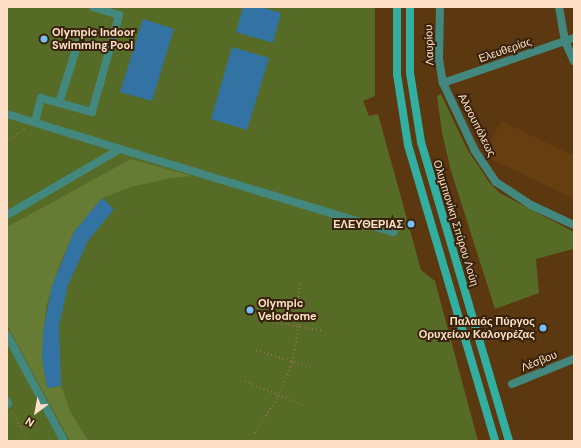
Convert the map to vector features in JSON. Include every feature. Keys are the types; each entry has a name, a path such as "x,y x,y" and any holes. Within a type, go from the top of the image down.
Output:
{"main road":[{"path":"397,7 397,74 408,145 495,441"},
{"name":"Ολυμπιονίκη Σπύρου Λούη","path":"410,7 410,73 421,142 508,441"}],"street":[{"path":"34,122 41,98 92,112 119,15 93,7"},
{"name":"Λαυρίου","path":"440,7 439,59 443,83"},
{"path":"559,7 565,41 574,62"},
{"name":"Ελευθερίας","path":"443,83 574,38"},
{"path":"59,103 78,42"},
{"name":"Αλσουπόλεως","path":"443,83 475,151 496,182 531,205 574,225"},
{"path":"7,114 394,232"},
{"path":"7,215 120,149"},
{"path":"7,335 64,441"},
{"name":"Λέσβου","path":"512,384 574,358"}],"path":[{"path":"7,141 34,122"},
{"path":"255,433 277,396 291,362 298,325 299,284"},
{"path":"261,320 298,325 324,331"},
{"path":"256,350 313,368"},
{"path":"245,381 277,396 302,405"},
{"path":"8,403 28,441"}],"shaded area":[{"path":"501,121 574,156 573,198 485,156"}],"green space":[{"path":"7,7 375,7 375,96 363,101 369,116 378,114 421,270 435,281 478,441 7,441"},
{"path":"441,94 467,149 489,182 500,193 574,232 573,249 536,259 539,293 495,309 451,171 442,133 437,96"},
{"path":"131,159 192,176 171,178 131,187 102,198 74,232 58,269 46,307 42,358 47,388 61,386 70,411 88,441 70,441 7,325 7,227"}],"water":[{"path":"243,7 261,7 281,13 273,43 236,32"},
{"path":"143,19 174,29 152,101 120,92"},
{"path":"232,47 269,58 247,130 211,119"},
{"path":"102,198 114,209 88,241 68,285 59,326 61,386 47,388 42,358 43,332 52,286 74,232"}],"place":[{"name":"Olympic Indoor Swimming Pool","path":"44,39"},
{"name":"ΕΛΕΥΘΕΡΙΑΣ","path":"411,224"},
{"name":"Olympic Velodrome","path":"250,310"},
{"name":"Παλαιός Πύργος Ορυχείων Καλογρέζας","path":"543,328"}]}
